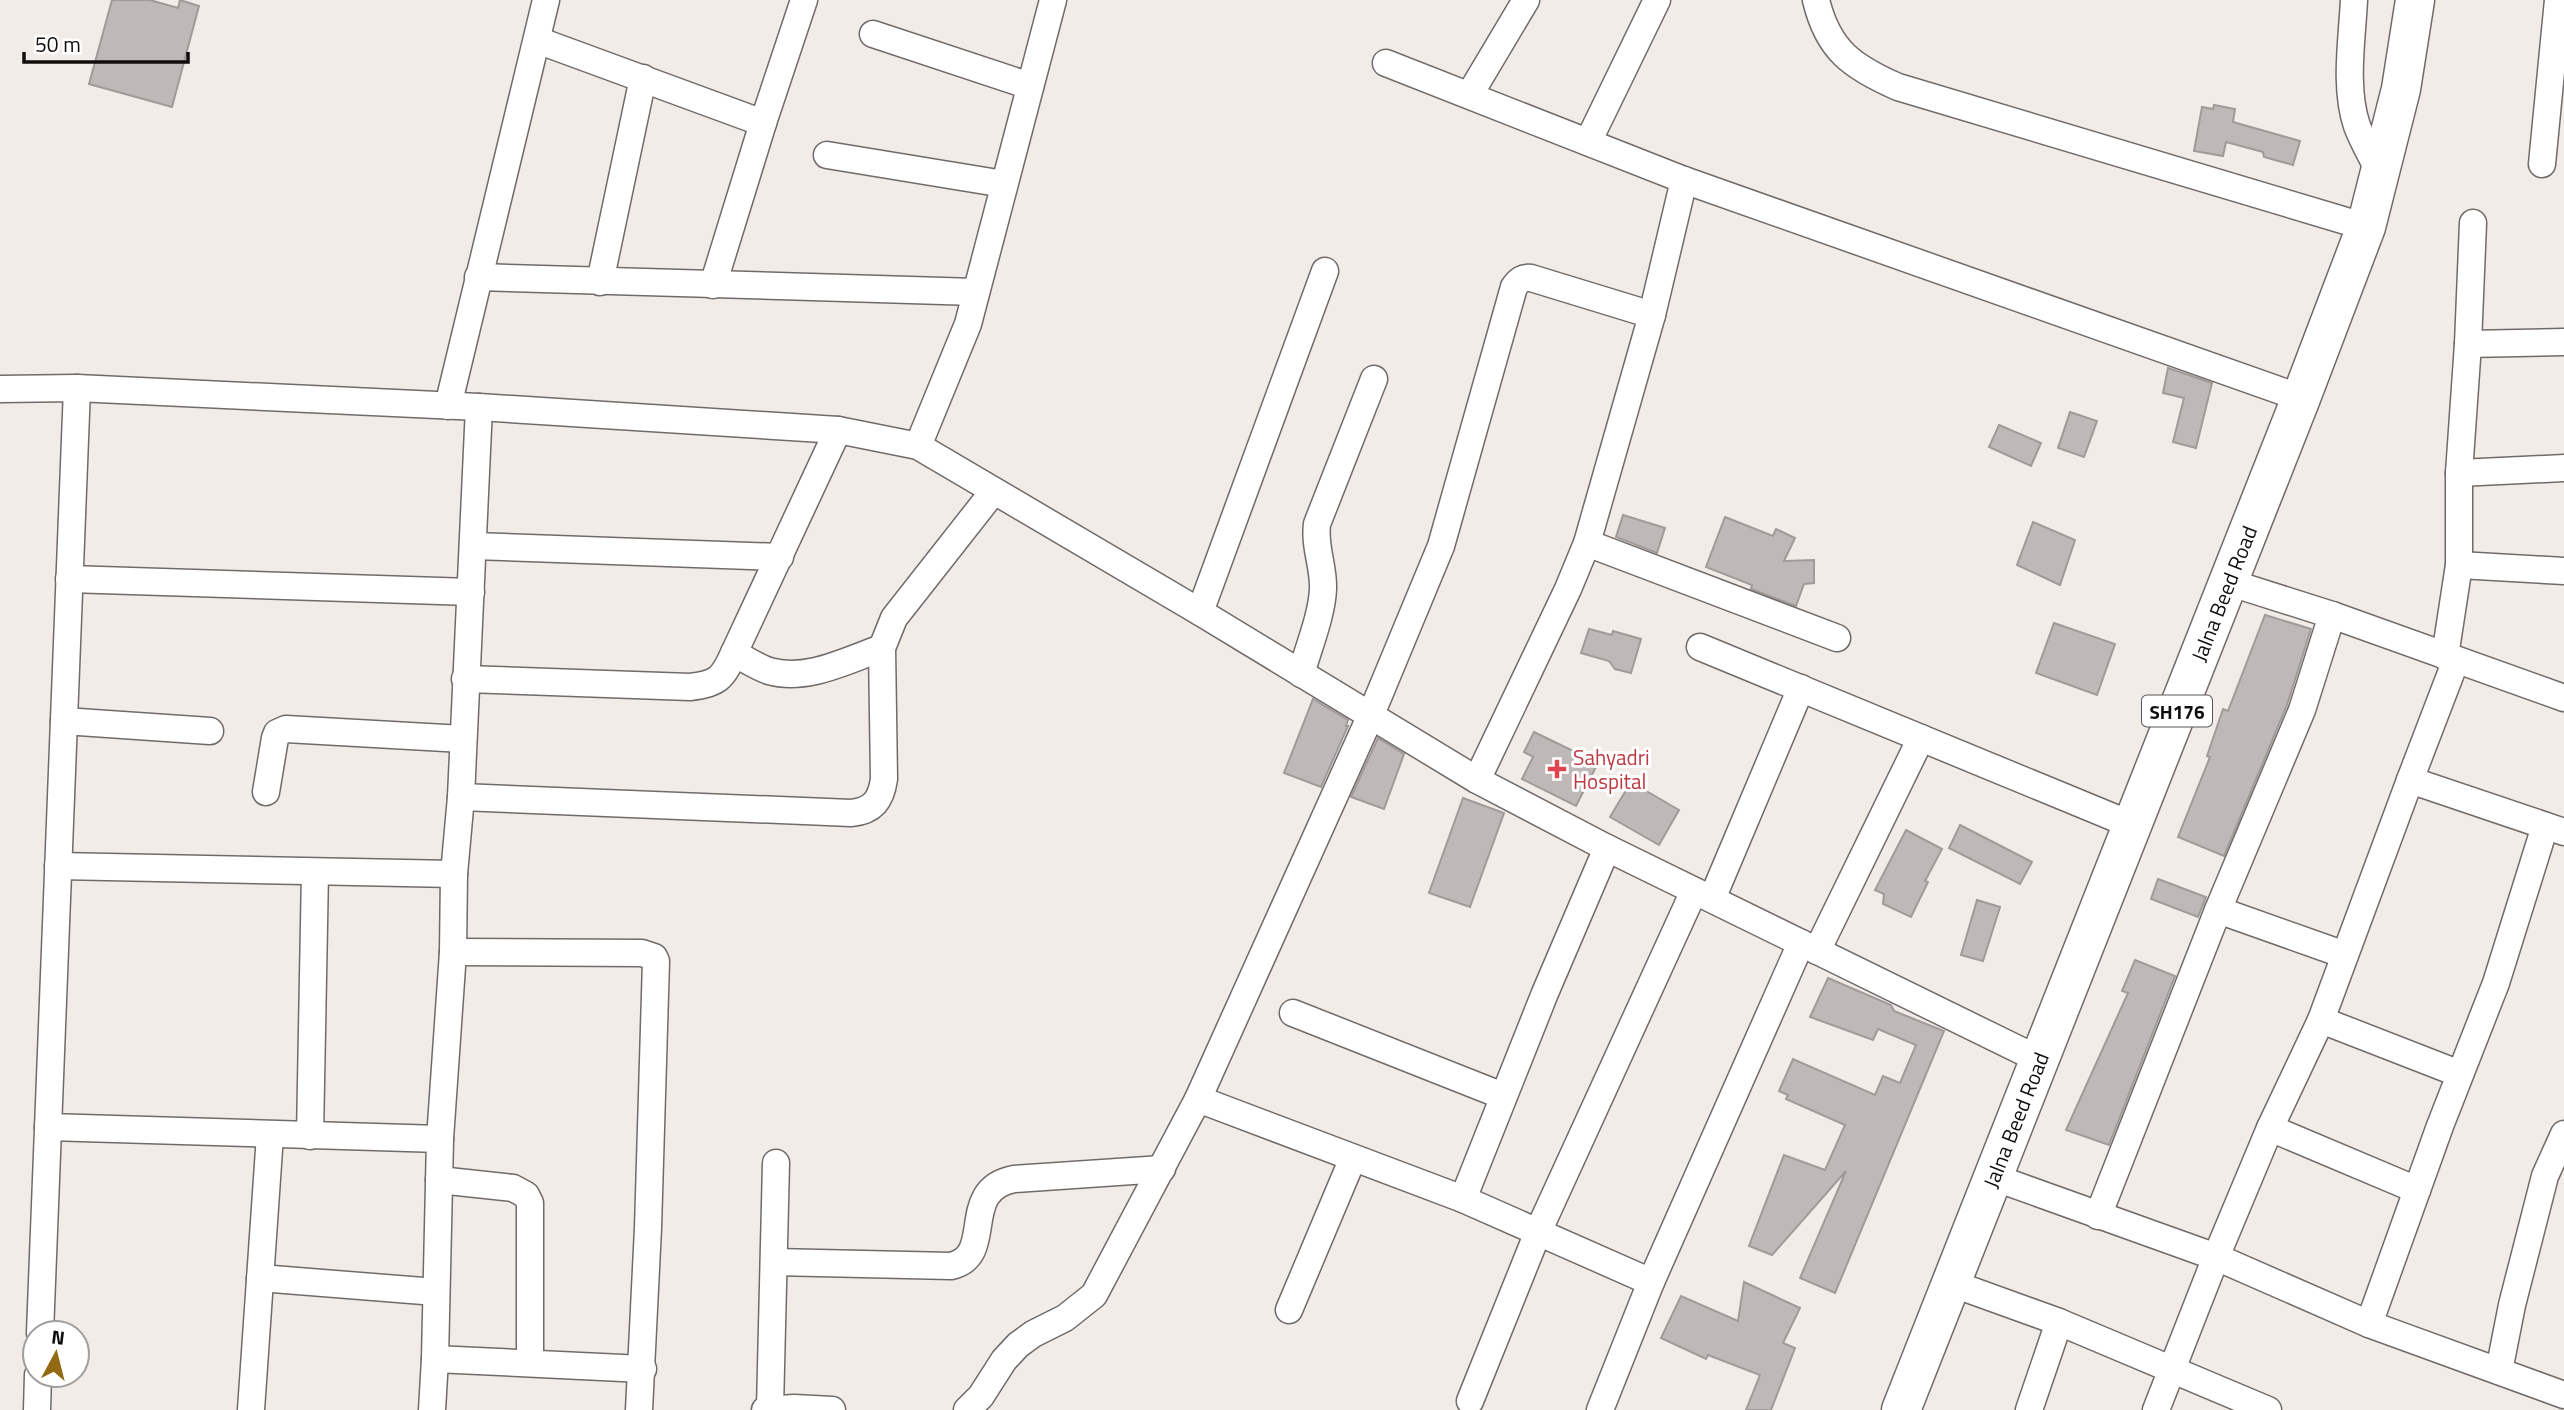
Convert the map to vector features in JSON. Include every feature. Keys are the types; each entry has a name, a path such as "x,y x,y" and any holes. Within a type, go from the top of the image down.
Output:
{"main road":[{"name":"Jalna Beed Road","path":"1901,1410 2366,227 2401,89 2415,0"}],"street":[{"path":"447,406 546,0"},
{"path":"713,285 804,0"},
{"path":"918,446 968,324 1053,0"},
{"path":"1470,94 1526,0"},
{"path":"1588,142 1657,0"},
{"path":"1816,0 1826,33 1845,57 1898,87 2366,227"},
{"path":"2354,0 2351,84 2353,108 2358,127 2379,171"},
{"path":"2542,164 2558,0"},
{"path":"873,34 1030,86"},
{"path":"537,40 763,123"},
{"path":"1386,63 1684,180 2301,398"},
{"path":"600,282 643,78"},
{"path":"827,155 1004,184"},
{"path":"1477,780 1568,589 1587,543 1652,315 1684,180"},
{"path":"2156,1410 2270,1128 2321,1020 2410,780 2450,658 2459,565 2459,473 2473,223"},
{"path":"1200,612 1325,271"},
{"path":"478,277 976,292"},
{"path":"967,1410 981,1396 1004,1360 1018,1345 1065,1318 1094,1295 1198,1099 1370,717 1441,546 1514,286 1525,278 1531,278 1652,315"},
{"path":"2468,344 2564,342"},
{"path":"1301,674 1323,594 1317,524 1374,379"},
{"path":"41,1319 77,388"},
{"path":"0,389 77,388 479,407 838,430 918,446 1200,612 1477,780 1607,848 2040,1060"},
{"path":"432,1410 440,1139 453,952 454,874 461,797 479,407"},
{"path":"466,679 701,685 720,678 780,557 838,430"},
{"path":"2459,473 2564,468"},
{"path":"461,797 864,812 878,801 884,779 882,648 894,618 993,492"},
{"path":"1587,543 1837,638"},
{"path":"473,546 780,557"},
{"path":"2459,565 2564,571"},
{"path":"69,579 471,592"},
{"path":"2228,582 2332,615 2564,698"},
{"path":"2098,1216 2218,910 2302,710 2332,615"},
{"path":"1700,647 2132,825"},
{"path":"734,653 766,670 790,675 806,674 882,648"},
{"path":"1470,1401 1538,1232 1801,688"},
{"path":"64,722 210,731"},
{"path":"266,792 275,738 277,733 286,729 463,739"},
{"path":"1600,1410 1651,1282 1809,947 1921,738"},
{"path":"2369,1324 2460,1074 2554,829 2410,780"},
{"path":"1463,1199 1545,993 1607,848"},
{"path":"58,866 454,874"},
{"path":"310,1136 315,872"},
{"path":"2218,910 2345,955"},
{"path":"453,952 642,953 656,961 643,1369 639,1410"},
{"path":"1293,1013 1503,1096"},
{"path":"2321,1020 2460,1074"},
{"path":"1198,1099 1463,1199 1651,1282"},
{"path":"48,1127 440,1139"},
{"path":"2270,1128 2417,1190"},
{"path":"2499,1371 2512,1305 2545,1176 2564,1134"},
{"path":"251,1410 270,1135"},
{"path":"1289,1310 1353,1158"},
{"path":"776,1163 774,1262 781,1409 832,1410"},
{"path":"774,1262 960,1264 969,1256 973,1247 985,1196 996,1184 1014,1179 1161,1169"},
{"path":"1993,1177 2216,1257 2369,1324 2564,1395"},
{"path":"439,1180 513,1188 526,1195 530,1203 530,1363"},
{"path":"260,1278 436,1292"},
{"path":"1951,1283 2059,1322 2267,1410"},
{"path":"2029,1410 2059,1322"},
{"path":"435,1359 643,1369"},
{"path":"37,1410 38,1389"}],"building":[{"path":"112,0 150,0 178,8 180,0 199,6 172,107 89,84"},
{"path":"2214,105 2235,109 2233,122 2300,141 2293,165 2264,157 2263,152 2226,142 2223,156 2194,151 2202,107 2213,109"},
{"path":"2168,368 2212,383 2196,448 2173,442 2184,398 2163,393"},
{"path":"2070,412 2097,421 2084,457 2058,448"},
{"path":"1999,425 2041,443 2031,466 1989,447"},
{"path":"1623,515 1665,528 1657,553 1616,537"},
{"path":"1725,517 1773,536 1776,529 1795,538 1784,561 1814,560 1814,583 1804,584 1796,606 1751,589 1752,585 1706,567"},
{"path":"2033,522 2075,540 2060,585 2017,565"},
{"path":"2265,615 2311,629 2287,705 2224,856 2178,837 2210,757 2207,756 2223,709 2228,711"},
{"path":"2054,623 2115,644 2097,695 2036,673"},
{"path":"1589,629 1612,635 1613,631 1641,639 1631,673 1615,669 1609,661 1581,653"},
{"path":"1313,699 1348,720 1348,726 1321,787 1284,773"},
{"path":"1534,732 1598,763 1576,806 1522,779 1533,757 1524,752"},
{"path":"1378,738 1404,754 1384,809 1351,797"},
{"path":"1631,782 1679,810 1659,845 1610,817"},
{"path":"1463,798 1504,813 1470,907 1429,893"},
{"path":"1960,825 2032,862 2020,884 1949,848"},
{"path":"1906,830 1942,849 1925,881 1928,882 1911,917 1883,904 1884,894 1875,890"},
{"path":"2158,879 2206,897 2198,917 2151,899"},
{"path":"1977,900 2000,907 1983,961 1961,955"},
{"path":"2135,960 2175,976 2109,1145 2066,1130 2128,993 2122,991"},
{"path":"1828,978 1891,1005 1894,1011 1944,1031 1835,1293 1800,1278 1846,1171 1772,1255 1749,1246 1784,1155 1825,1170 1845,1125 1786,1099 1788,1095 1779,1091 1793,1059 1875,1095 1883,1076 1900,1083 1916,1045 1878,1029 1873,1040 1810,1017"},
{"path":"1744,1282 1800,1308 1783,1343 1795,1348 1771,1410 1746,1410 1760,1375 1708,1355 1706,1359 1661,1338 1681,1296 1738,1321"}],"place":[{"name":"Sahyadri Hospital","path":"1557,769"}]}
